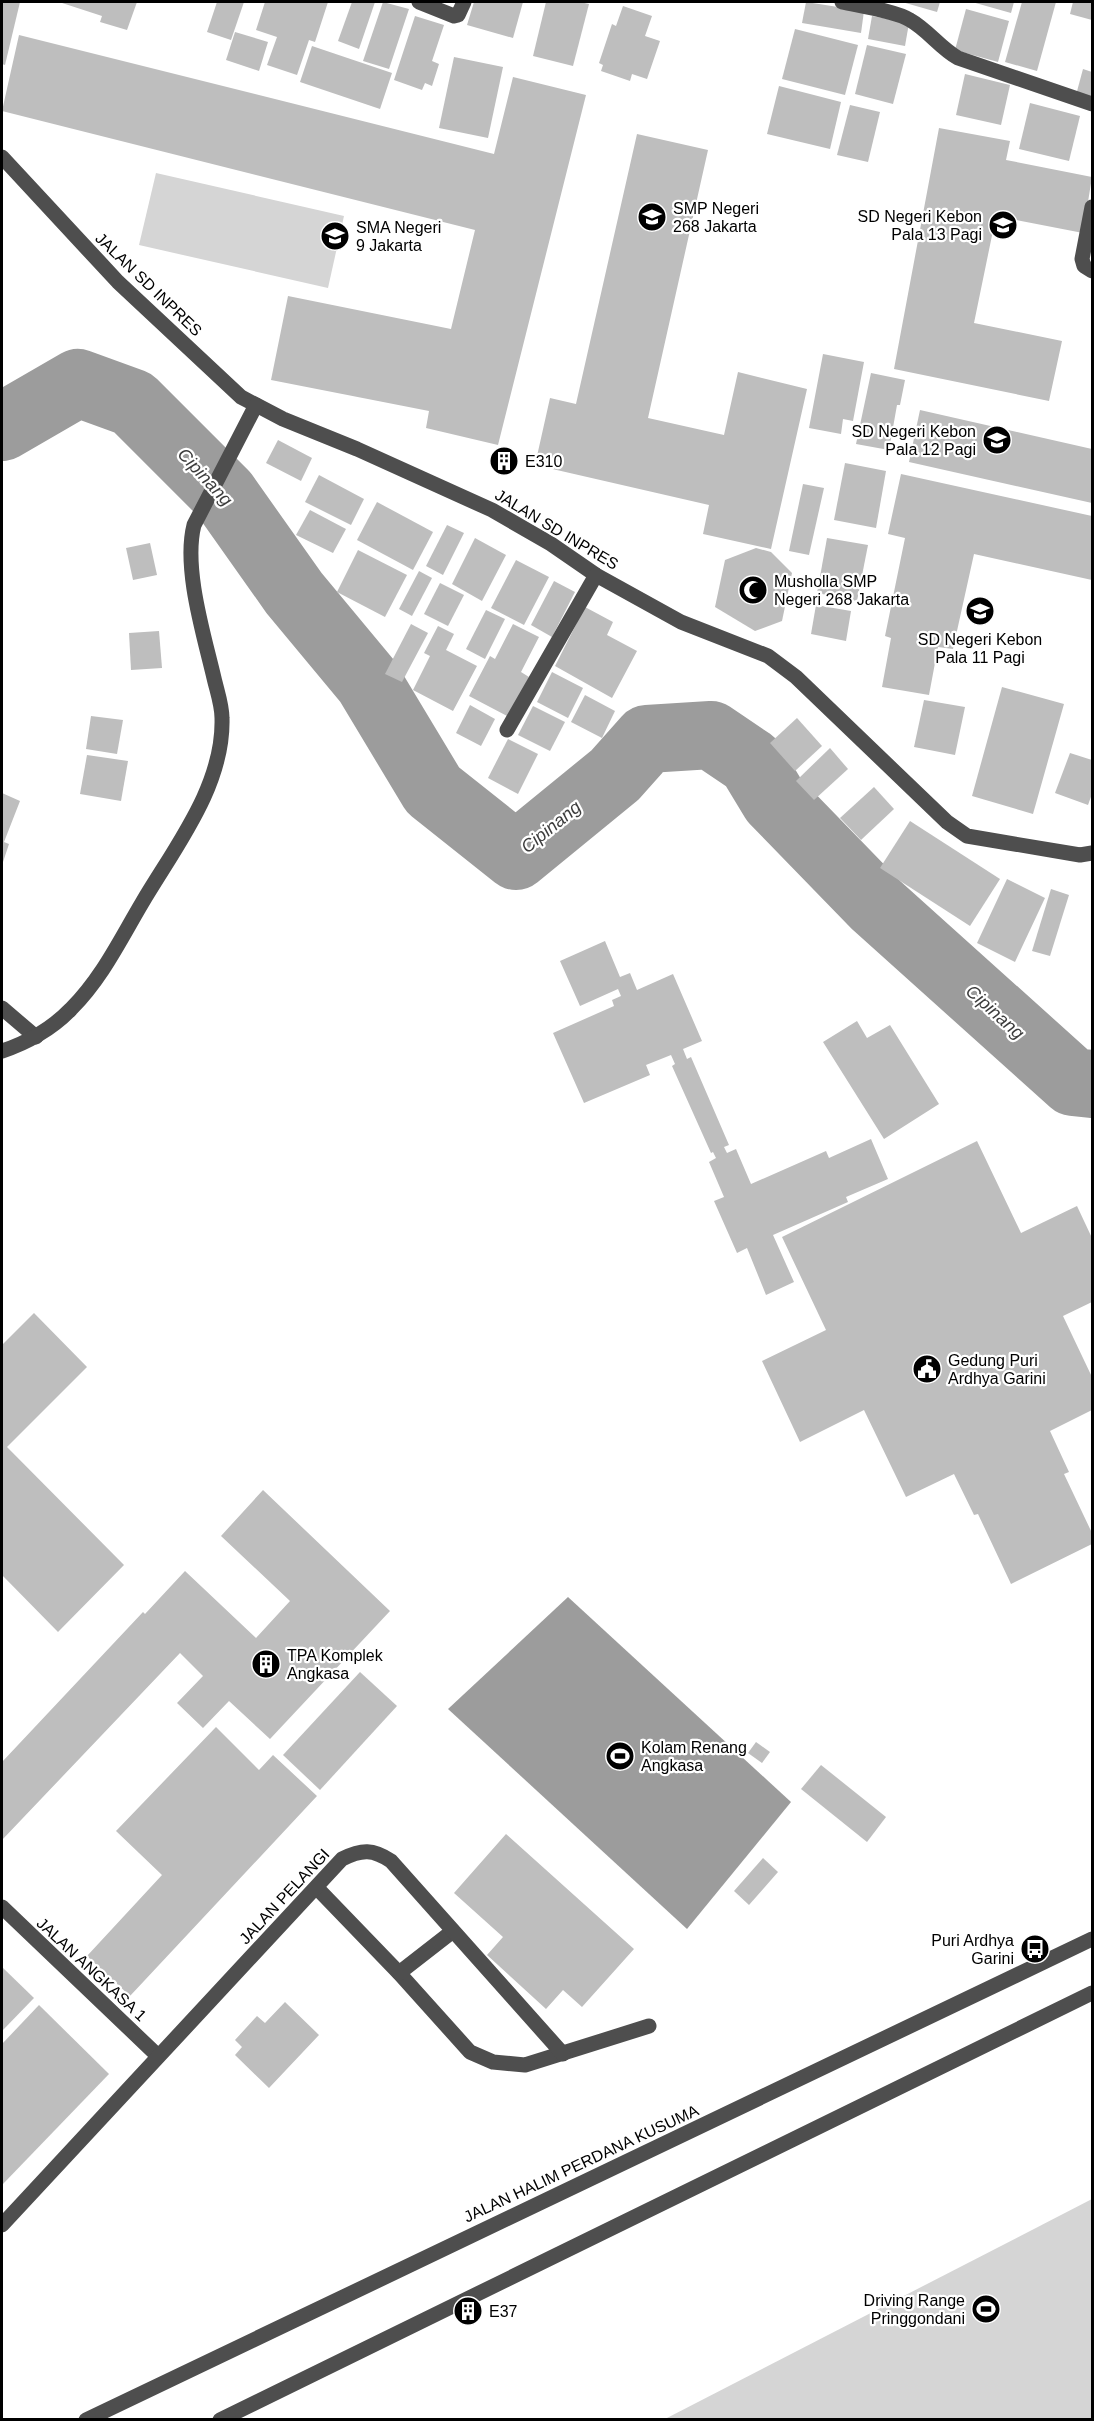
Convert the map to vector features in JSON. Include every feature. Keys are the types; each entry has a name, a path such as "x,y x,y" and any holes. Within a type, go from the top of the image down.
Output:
{"street":[{"path":"419,2 454,16 458,15 464,2"},
{"path":"842,2 908,18 923,28 947,52 958,58 1092,104"},
{"name":"JALAN SD INPRES","path":"2,157 118,282 241,397 283,419 474,501 551,543 596,575 681,622 768,656 796,677 947,822 967,836 1080,855 1092,852"},
{"path":"1092,207 1082,259 1084,266 1092,271"},
{"path":"2,1051 36,1037 70,1010 101,975 198,808 222,747 222,715 200,617 191,563 192,533 256,405"},
{"path":"507,730 596,575"},
{"path":"2,1008 36,1037"},
{"name":"JALAN PELANGI","path":"2,2225 342,1859 364,1850 378,1853 391,1861 563,2054"},
{"path":"317,1888 399,1973 470,2052 493,2062 525,2065 650,2026"},
{"name":"JALAN ANGKASA 1","path":"2,1907 158,2056"},
{"path":"399,1973 453,1931"},
{"name":"JALAN HALIM PERDANA KUSUMA","path":"86,2420 1092,1939"},
{"path":"220,2420 1092,1992"}],"shaded area":[{"path":"156,173 344,216 328,288 139,245"},
{"name":"Kolam Renang Angkasa","path":"568,1597 791,1802 687,1929 448,1709"},
{"name":"Driving Range Pringgondani","path":"1092,2199 1092,2419 665,2419"}],"building":[{"path":"2,2 20,2 5,65 2,64"},
{"path":"59,2 137,2 127,30 100,22 102,16"},
{"path":"217,2 244,2 231,40 207,32"},
{"path":"265,2 328,2 315,42 309,40 297,75 267,65 277,37 256,30"},
{"path":"352,2 375,2 359,49 338,41"},
{"path":"383,2 409,9 389,69 363,61"},
{"path":"474,2 523,2 513,38 467,25"},
{"path":"546,2 589,4 573,66 533,56"},
{"path":"806,2 864,11 861,33 802,23"},
{"path":"902,2 940,2 937,12"},
{"path":"972,2 1014,2 1011,13"},
{"path":"1022,2 1056,2 1037,71 1005,62"},
{"path":"1073,2 1092,2 1092,20 1070,14"},
{"path":"623,6 652,16 645,36 660,41 647,79 632,74 630,81 601,71 603,65 599,63 612,24 616,26"},
{"path":"966,9 1009,21 998,62 955,50"},
{"path":"415,16 444,25 432,61 439,64 432,86 425,83 422,90 394,80"},
{"path":"872,16 909,23 905,46 868,39"},
{"path":"795,29 858,45 845,95 782,79"},
{"path":"235,32 268,42 259,71 226,60"},
{"path":"19,35 494,154 513,77 586,95 498,445 426,428 429,411 271,380 288,296 451,329 475,230 2,111"},
{"path":"867,45 906,54 893,104 855,94"},
{"path":"312,46 392,73 380,109 300,82"},
{"path":"454,57 503,67 488,138 439,128"},
{"path":"1083,69 1092,72 1092,100 1076,95"},
{"path":"965,74 1010,85 1001,125 956,115"},
{"path":"779,86 841,102 830,149 767,134"},
{"path":"1030,103 1080,116 1069,161 1019,149"},
{"path":"850,105 880,112 868,162 837,155"},
{"path":"939,128 1010,141 1006,160 1092,177 1083,233 996,216 974,323 1062,341 1049,401 894,369"},
{"path":"637,134 708,150 648,418 724,435 738,372 807,389 771,549 703,534 709,505 535,465 550,398 576,404"},
{"path":"823,354 864,362 853,421 843,419 841,434 809,428"},
{"path":"871,373 905,380 900,405 897,405 889,450 856,444"},
{"path":"920,410 1092,449 1092,503 909,462"},
{"path":"278,440 312,458 301,481 266,463"},
{"name":"E310","path":"501,449 512,452 507,473 496,470"},
{"path":"845,463 886,471 876,528 834,520"},
{"path":"901,474 1092,516 1092,580 974,554 953,649 938,647 929,695 882,687 891,638 885,636 905,538 888,534"},
{"path":"319,475 364,499 351,525 305,502"},
{"path":"803,484 824,488 809,555 789,551"},
{"path":"377,502 433,532 413,570 357,540"},
{"path":"310,510 346,529 333,553 296,535"},
{"path":"447,525 464,533 443,575 426,566"},
{"path":"475,538 506,555 482,601 452,584"},
{"path":"827,538 868,545 857,601 817,593"},
{"path":"150,543 157,575 133,580 126,548"},
{"name":"Musholla SMP Negeri 268 Jakarta","path":"756,548 771,552 792,573 782,621 755,631 715,607 725,560"},
{"path":"358,550 407,575 385,617 337,592"},
{"path":"516,560 549,577 524,625 491,608"},
{"path":"419,571 432,578 412,616 399,609"},
{"path":"554,581 575,592 552,637 531,625"},
{"path":"440,583 464,595 448,626 424,614"},
{"path":"816,605 851,611 846,641 811,634"},
{"path":"585,607 613,622 607,635 637,651 612,698 555,666"},
{"path":"486,610 505,619 485,659 466,649"},
{"path":"411,624 428,633 402,682 385,674"},
{"path":"513,624 539,637 521,672 529,677 509,717 469,696 490,656 495,659"},
{"path":"438,626 454,634 446,650 477,666 453,711 413,690 430,656 424,653"},
{"path":"159,631 162,668 131,670 129,633"},
{"path":"552,672 583,688 568,718 537,702"},
{"path":"1002,687 1064,704 1033,814 972,796"},
{"path":"585,695 615,711 602,738 571,722"},
{"path":"924,700 965,707 955,755 914,747"},
{"path":"470,705 495,719 481,746 456,733"},
{"path":"533,706 565,722 550,751 518,735"},
{"path":"91,716 123,720 117,754 86,749"},
{"path":"797,718 822,746 795,771 770,743"},
{"path":"508,739 538,754 518,794 488,778"},
{"path":"830,748 848,769 814,800 796,781"},
{"path":"1070,753 1092,760 1092,794 1088,805 1055,793"},
{"path":"87,755 128,761 121,801 80,794"},
{"path":"874,787 894,809 861,840 840,818"},
{"path":"2,793 20,801 4,842 9,844 2,865"},
{"path":"910,821 1000,879 970,926 880,868"},
{"path":"1007,879 1045,898 1015,962 977,943"},
{"path":"1051,889 1069,895 1050,956 1032,951"},
{"path":"605,941 620,977 630,973 637,990 673,974 702,1041 683,1049 687,1059 691,1057 729,1145 724,1147 727,1153 736,1149 751,1184 826,1151 829,1158 871,1139 888,1179 846,1197 848,1202 773,1235 794,1282 766,1295 747,1248 737,1253 714,1201 724,1197 709,1162 716,1158 713,1152 711,1153 672,1066 675,1064 671,1055 646,1065 650,1075 584,1103 553,1033 614,1006 612,1000 621,996 618,989 580,1006 560,961"},
{"path":"857,1021 867,1038 890,1025 939,1104 884,1139 823,1042"},
{"name":"Gedung Puri Ardhya Garini","path":"977,1141 1021,1233 1077,1206 1092,1238 1092,1302 1063,1316 1092,1377 1092,1410 1050,1431 1069,1472 1064,1474 1092,1533 1092,1544 1011,1584 978,1514 974,1515 954,1474 906,1497 864,1410 800,1442 762,1361 826,1330 782,1237"},
{"path":"34,1313 87,1367 7,1447 124,1565 58,1632 2,1575 2,1345"},
{"name":"TPA Komplek Angkasa","path":"263,1490 390,1611 270,1739 229,1701 203,1728 177,1703 203,1676 180,1653 2,1840 2,1762 143,1612 145,1614 185,1571 256,1638 290,1601 221,1536"},
{"path":"360,1672 397,1706 320,1790 283,1755"},
{"path":"216,1727 259,1770 273,1755 317,1796 130,1996 87,1956 162,1875 116,1831"},
{"path":"756,1742 770,1752 762,1763 748,1753"},
{"path":"821,1765 886,1817 867,1842 801,1789"},
{"path":"506,1834 634,1949 582,2007 563,1990 546,2009 487,1955 503,1937 454,1893"},
{"path":"763,1858 778,1872 749,1905 734,1891"},
{"path":"2,1967 34,1998 2,2031"},
{"path":"285,2002 319,2035 269,2088 235,2055 242,2047 235,2040 257,2016 265,2023"},
{"path":"39,2005 109,2074 2,2185 2,2044"},
{"name":"E37","path":"475,2301 480,2312 462,2320 457,2309"}],"waterway":[{"name":"Cipinang","path":"2,427 78,383 133,403 224,494 294,593 368,682 433,790 516,856 615,775 647,739 711,735 751,762 774,800 876,905 1073,1082 1092,1084"}],"place":[{"name":"SMP Negeri 268 Jakarta","path":"652,217"},
{"name":"SD Negeri Kebon Pala 13 Pagi","path":"1003,225"},
{"name":"SMA Negeri 9 Jakarta","path":"335,236"},
{"name":"SD Negeri Kebon Pala 12 Pagi","path":"997,440"},
{"name":"E310","path":"504,461"},
{"name":"Musholla SMP Negeri 268 Jakarta","path":"753,590"},
{"name":"SD Negeri Kebon Pala 11 Pagi","path":"980,611"},
{"name":"Gedung Puri Ardhya Garini","path":"927,1369"},
{"name":"TPA Komplek Angkasa","path":"266,1664"},
{"name":"Kolam Renang Angkasa","path":"620,1756"},
{"name":"Puri Ardhya Garini","path":"1035,1949"},
{"name":"Driving Range Pringgondani","path":"986,2309"},
{"name":"E37","path":"468,2311"}]}
